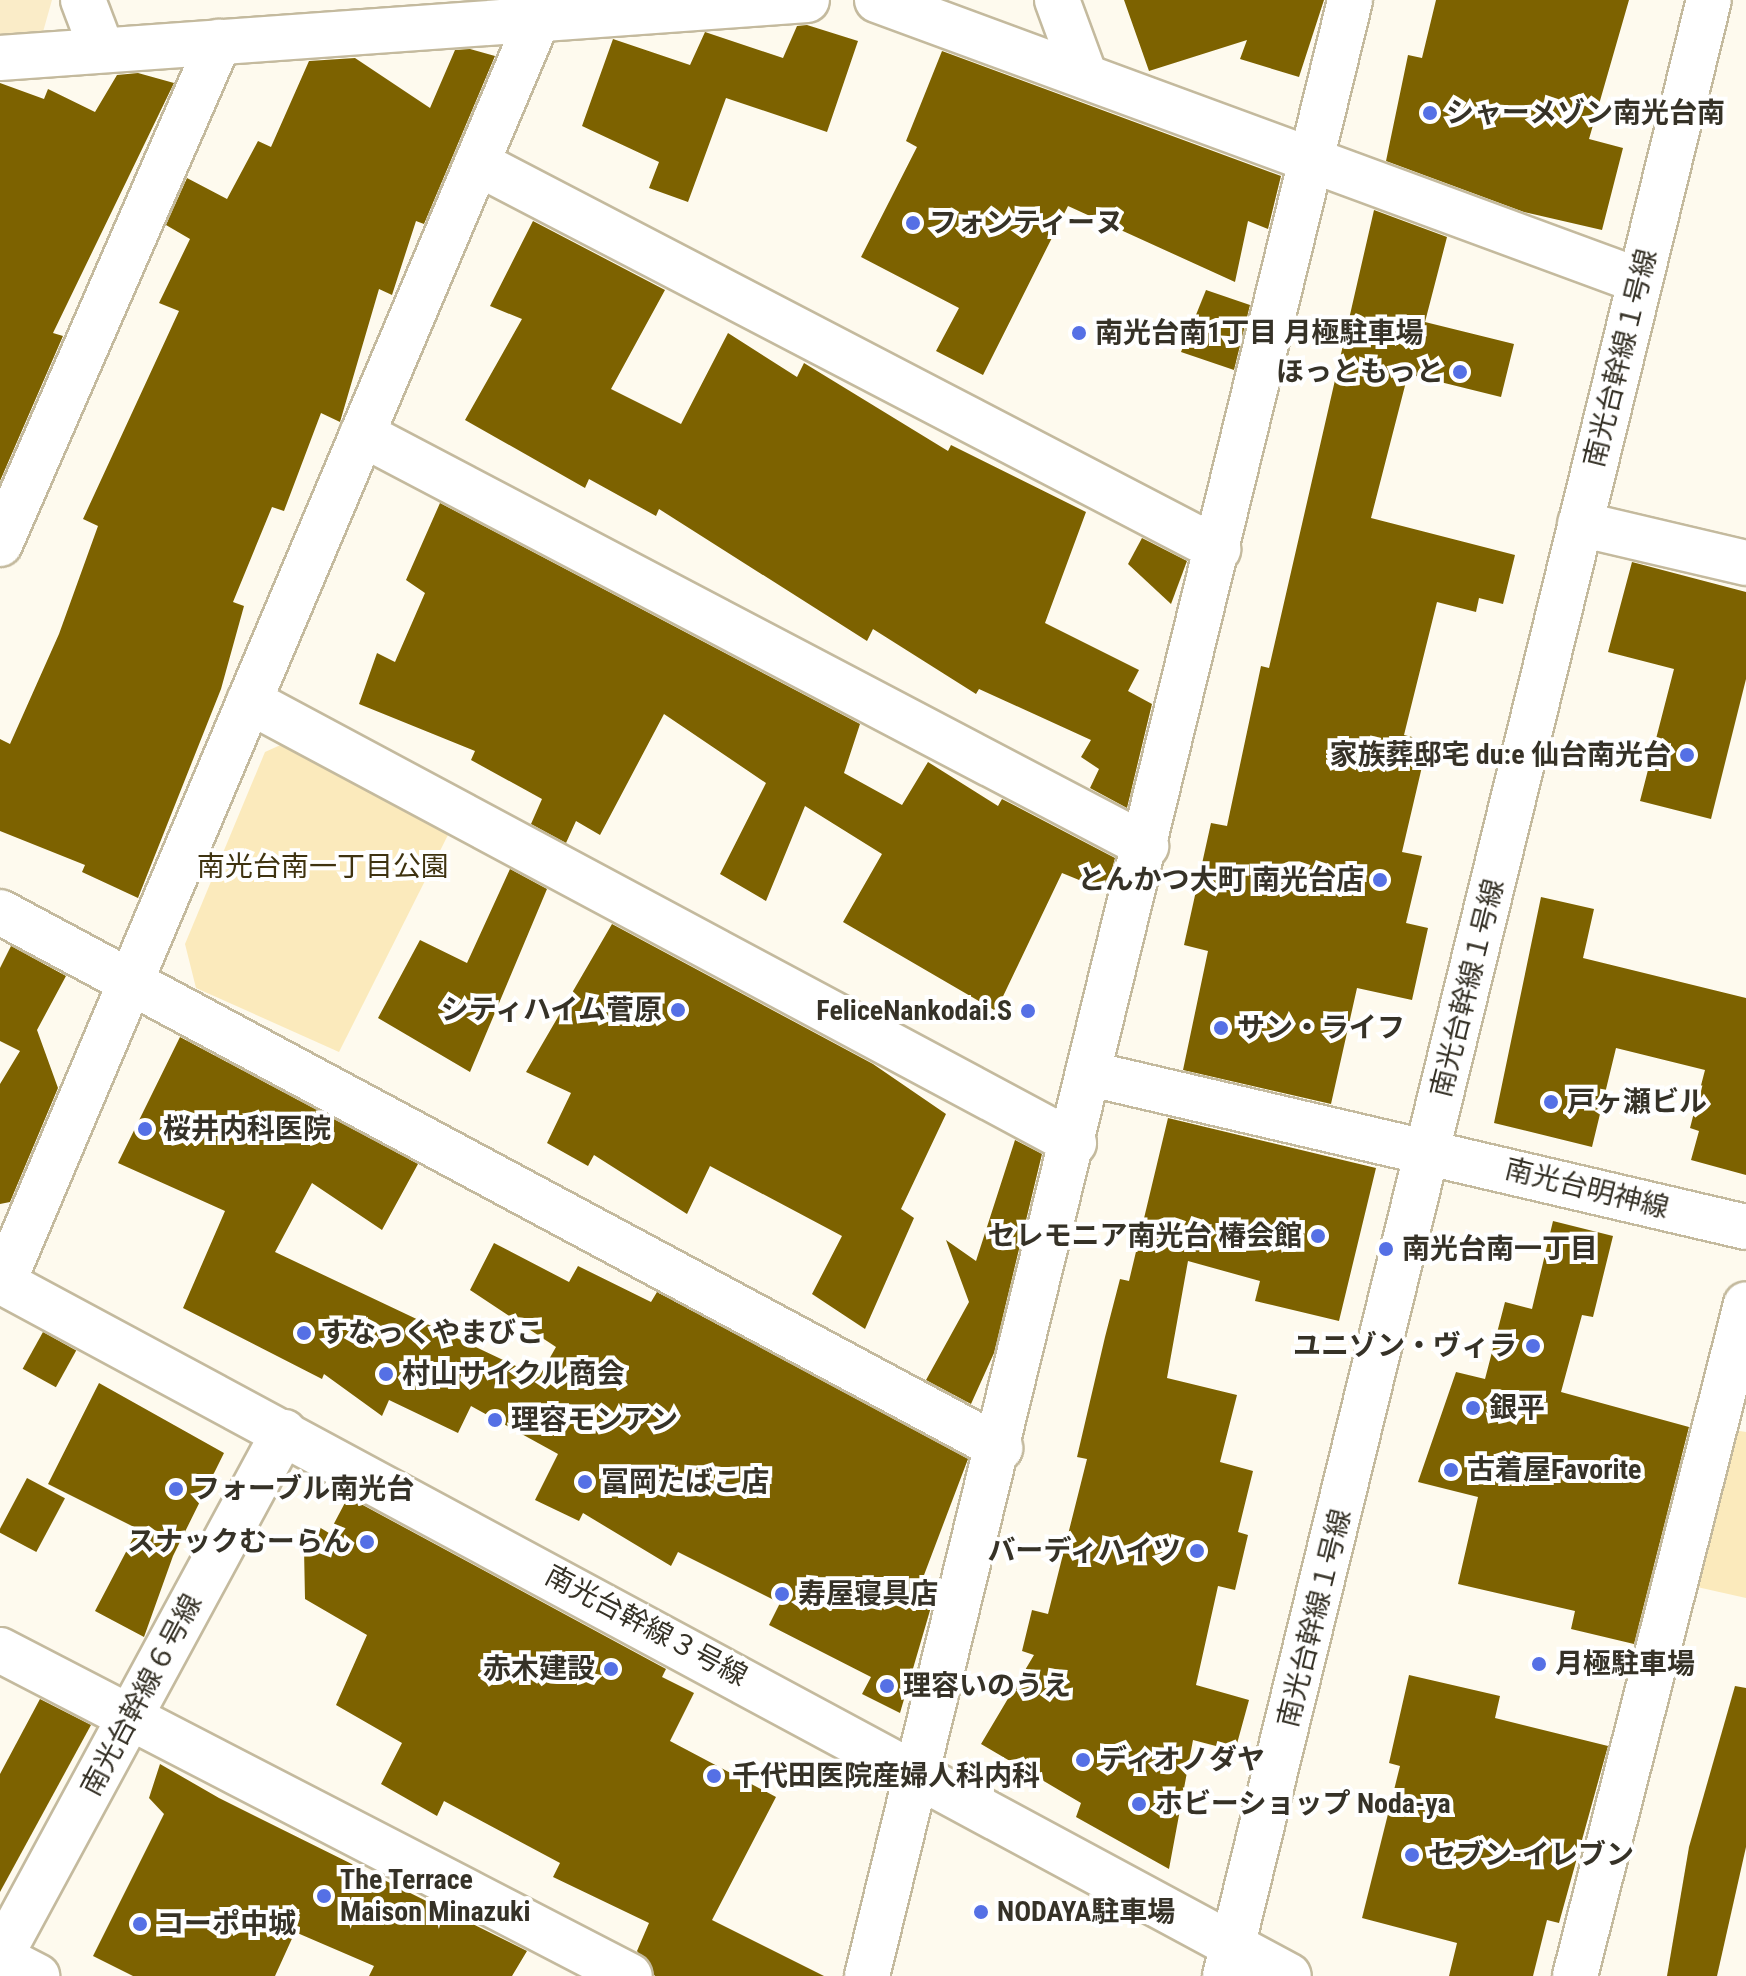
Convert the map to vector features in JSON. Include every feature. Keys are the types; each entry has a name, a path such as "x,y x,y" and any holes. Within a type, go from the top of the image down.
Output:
{"street":[{"path":"83,0 102,50"},
{"path":"0,58 219,42 404,14 538,19 807,0"},
{"path":"877,0 1640,281"},
{"path":"1057,0 1085,76"},
{"path":"867,1976 916,1770 1000,1448 1350,0"},
{"name":"南光台幹線１号線","path":"1229,1961 1709,0"},
{"path":"2,1282 538,19"},
{"path":"0,544 219,42"},
{"path":"477,163 1218,549"},
{"path":"362,434 1146,846"},
{"path":"1580,524 1746,563"},
{"path":"249,701 1074,1143"},
{"path":"0,912 1000,1448"},
{"name":"南光台明神線","path":"1091,1074 1429,1150 1746,1227"},
{"name":"南光台幹線３号線","path":"2,1282 916,1770 1229,1961 1289,1976"},
{"path":"1575,1976 1746,1304"},
{"name":"南光台幹線６号線","path":"0,1957 284,1432"},
{"path":"0,1650 630,1976"},
{"path":"0,1957 37,1976"}],"shaded area":[{"path":"0,0 52,0 41,39 0,42"}],"green space":[{"name":"南光台南一丁目公園","path":"296,738 454,823 339,1052 196,988 185,944 265,752"},
{"path":"1734,1430 1746,1432 1746,1598 1697,1587"}],"building":[{"path":"1124,0 1324,0 1299,77 1240,59 1247,40 1149,71"},
{"path":"1436,0 1629,0 1589,139 1623,148 1602,230 1524,212 1386,161 1408,55 1422,58"},
{"path":"807,25 858,41 827,132 726,98 688,202 649,188 659,162 582,126 613,39 690,65 705,32 783,58 797,26"},
{"path":"470,49 495,56 424,224 416,221 392,295 379,289 340,422 321,413 284,511 272,507 233,602 244,606 221,689 138,898 82,872 85,865 0,831 0,739 10,744 59,634 98,526 83,519 179,311 159,303 190,239 166,225 187,178 227,199 258,141 271,147 309,61 355,58 430,108 455,50"},
{"path":"942,51 1281,176 1268,229 1248,221 1235,282 1068,206 983,375 936,351 959,308 861,257 917,147 906,141"},
{"path":"138,73 174,83 53,333 63,336 0,481 0,83 44,99 48,89 95,112 117,75"},
{"path":"1374,210 1447,237 1425,322 1514,344 1501,397 1408,374 1371,518 1515,555 1503,604 1479,598 1476,612 1437,602 1404,735 1428,741 1402,852 1422,856 1406,923 1428,928 1412,1000 1357,988 1331,1104 1183,1070 1208,951 1184,945 1211,823 1227,826 1261,666 1269,668"},
{"path":"533,221 665,290 611,389 681,424 728,333 797,377 804,363 948,451 951,445 1086,512 1045,623 1139,670 1128,691 1152,704 1127,808 1090,788 1099,769 1081,757 1091,740 979,689 976,694 873,629 867,641 659,509 656,516 589,479 585,488 465,420 522,319 490,306"},
{"path":"1206,290 1250,305 1234,370 1181,352"},
{"path":"440,503 860,724 844,773 902,805 928,762 998,806 1002,799 1115,858 1106,891 1062,873 996,1011 843,922 882,854 805,806 766,901 720,874 766,783 664,714 600,835 576,821 566,843 531,824 542,799 471,760 475,751 359,704 377,653 395,662 425,593 406,580"},
{"path":"1142,538 1187,561 1171,604 1128,564"},
{"path":"1632,562 1746,592 1746,679 1711,819 1640,801 1674,669 1608,652"},
{"path":"510,869 547,889 470,1072 378,1018 420,940 467,963"},
{"path":"1541,897 1594,909 1583,958 1746,998 1746,1175 1691,1160 1699,1131 1690,1128 1705,1070 1616,1048 1592,1147 1494,1123"},
{"path":"612,924 873,1064 946,1114 901,1209 914,1218 865,1329 812,1294 842,1236 710,1166 687,1214 594,1155 588,1166 547,1143 571,1093 526,1072"},
{"path":"11,946 66,976 37,1030 58,1088 10,1202 0,1204 0,1084 20,1051 0,1041 0,968"},
{"path":"180,1037 418,1164 382,1230 312,1183 275,1252 539,1377 556,1347 470,1290 494,1243 569,1282 578,1266 651,1302 657,1292 968,1459 921,1583 936,1590 900,1713 862,1694 871,1677 769,1625 780,1603 678,1552 671,1566 583,1513 579,1521 535,1500 558,1454 471,1406 458,1433 389,1400 382,1416 324,1374 322,1379 183,1308 225,1211 118,1163"},
{"path":"1168,1118 1376,1168 1339,1321 1255,1301 1260,1281 1188,1261 1167,1378 1237,1395 1220,1462 1253,1471 1238,1532 1248,1535 1235,1590 1218,1586 1196,1685 1249,1700 1235,1751 1193,1740 1169,1869 1076,1817 1081,1803 981,1744 1034,1655 1022,1651 1032,1610 1048,1614 1087,1459 1077,1457 1105,1337 1120,1279 1129,1281"},
{"path":"1015,1140 1042,1154 994,1353 971,1404 926,1380 969,1302 946,1240 976,1261"},
{"path":"1553,1221 1613,1236 1593,1317 1582,1315 1561,1392 1689,1427 1634,1644 1571,1629 1575,1611 1458,1584 1478,1497 1418,1482 1456,1372 1485,1379 1505,1302 1532,1309"},
{"path":"43,1332 76,1350 56,1387 23,1369"},
{"path":"99,1383 224,1453 173,1556 144,1637 95,1611 138,1529 48,1484"},
{"path":"27,1478 65,1498 36,1552 0,1533"},
{"path":"348,1497 666,1669 662,1677 694,1693 670,1741 776,1797 712,1920 824,1976 655,1976 637,1951 649,1923 553,1877 560,1863 444,1801 437,1816 381,1784 402,1743 336,1705 367,1635 305,1599 304,1549 319,1527 329,1533"},
{"path":"1409,1675 1500,1696 1495,1718 1608,1746 1559,1923 1547,1920 1533,1976 1449,1976 1457,1943 1362,1918 1400,1766 1389,1763"},
{"path":"1735,1686 1746,1688 1746,1847 1717,1976 1667,1976 1689,1847"},
{"path":"40,1699 91,1725 0,1892 0,1774"},
{"path":"160,1764 219,1798 527,1951 512,1976 369,1976 374,1966 295,1932 275,1976 133,1976 93,1956 164,1814 149,1798"}],"place":[{"name":"シャーメゾン南光台南","path":"1430,113"},
{"name":"フォンティーヌ","path":"913,223"},
{"name":"南光台南1丁目 月極駐車場","path":"1079,333"},
{"name":"ほっともっと","path":"1460,372"},
{"name":"家族葬邸宅 du:e 仙台南光台","path":"1687,755"},
{"name":"とんかつ大町 南光台店","path":"1380,880"},
{"name":"シティハイム菅原","path":"678,1010"},
{"name":"FeliceNankodai.S","path":"1028,1011"},
{"name":"サン・ライフ","path":"1221,1028"},
{"name":"戸ヶ瀬ビル","path":"1551,1102"},
{"name":"桜井内科医院","path":"145,1129"},
{"name":"セレモニア南光台 椿会館","path":"1318,1236"},
{"name":"南光台南一丁目","path":"1386,1249"},
{"name":"すなっくやまびこ","path":"304,1333"},
{"name":"ユニゾン・ヴィラ","path":"1533,1346"},
{"name":"村山サイクル商会","path":"386,1374"},
{"name":"銀平","path":"1473,1408"},
{"name":"理容モンアン","path":"495,1420"},
{"name":"古着屋Favorite","path":"1451,1470"},
{"name":"冨岡たばこ店","path":"585,1482"},
{"name":"フォーブル南光台","path":"176,1489"},
{"name":"スナックむーらん","path":"367,1542"},
{"name":"バーディハイツ","path":"1197,1551"},
{"name":"寿屋寝具店","path":"782,1594"},
{"name":"月極駐車場","path":"1539,1664"},
{"name":"赤木建設","path":"611,1669"},
{"name":"理容いのうえ","path":"887,1686"},
{"name":"ディオノダヤ","path":"1083,1760"},
{"name":"千代田医院産婦人科内科","path":"714,1776"},
{"name":"ホビーショップ Noda-ya","path":"1139,1804"},
{"name":"セブン-イレブン","path":"1412,1855"},
{"name":"The Terrace Maison Minazuki","path":"324,1896"},
{"name":"NODAYA駐車場","path":"981,1912"},
{"name":"コーポ中城","path":"140,1924"}]}
